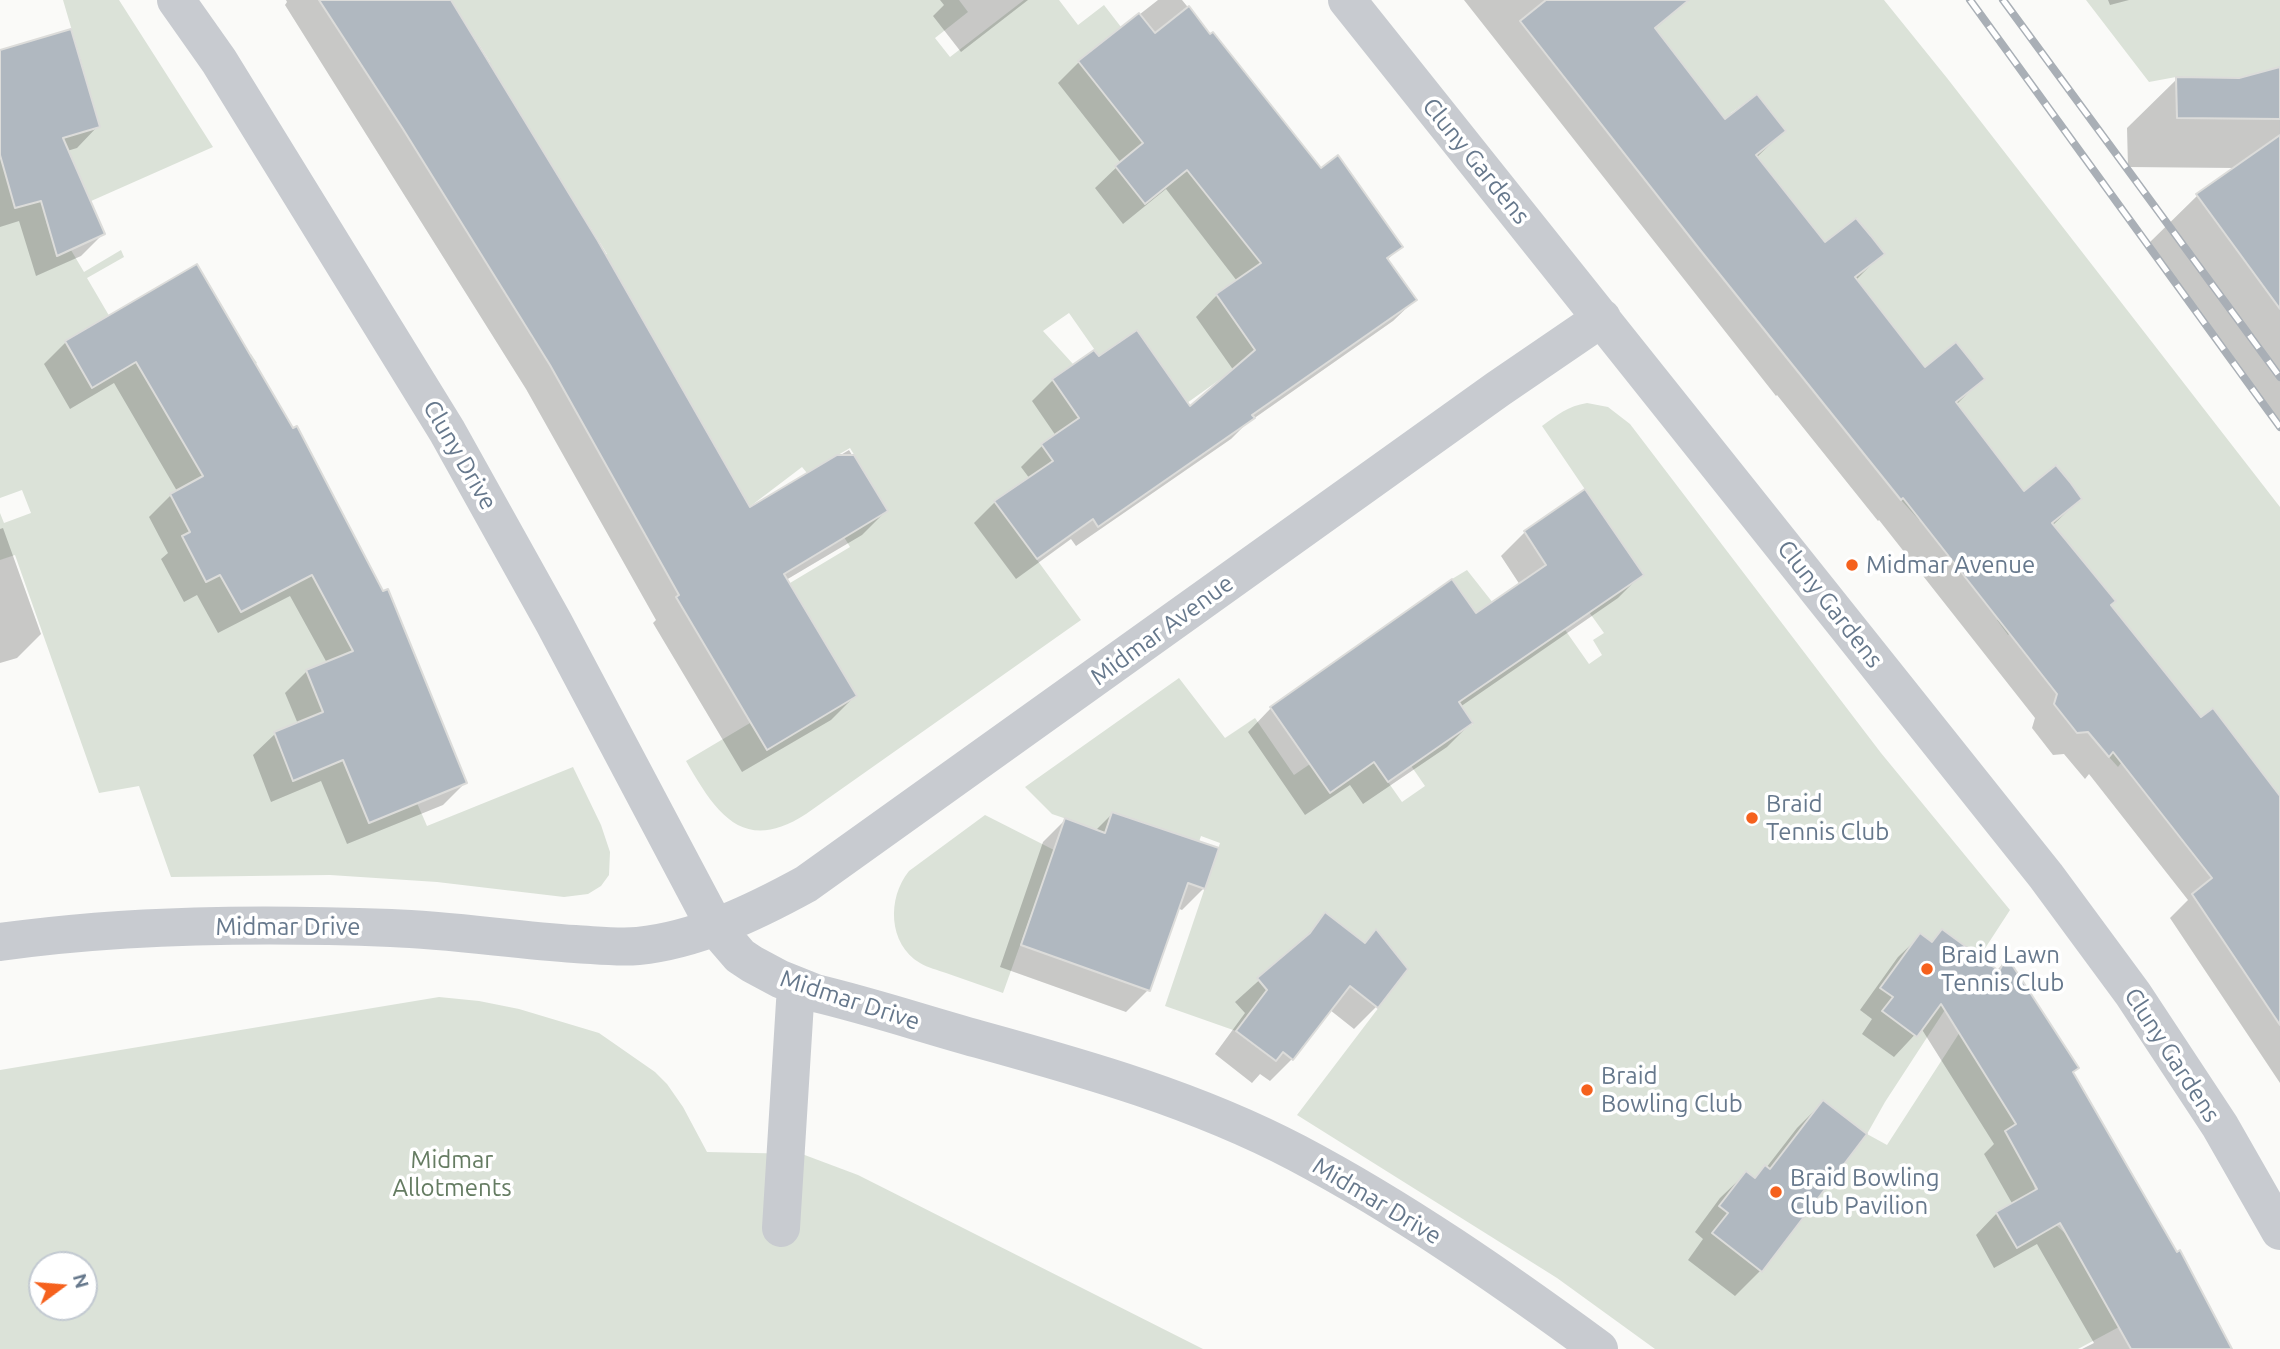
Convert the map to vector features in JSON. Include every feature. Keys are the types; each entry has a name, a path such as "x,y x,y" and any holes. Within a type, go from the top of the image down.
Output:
{"street":[{"name":"Cluny Drive","path":"176,0 227,73 447,431 554,623 715,927"},
{"name":"Cluny Gardens","path":"1347,0 2046,876 2133,993 2220,1126 2280,1231"},
{"name":"Midmar Avenue","path":"715,927 769,904 817,877 1498,388 1602,318"},
{"name":"Midmar Drive","path":"0,942 55,934 196,927 341,927 418,929 565,943 637,946 715,927 740,956 772,976 796,986 1124,1080 1238,1125 1295,1153 1429,1230 1599,1349"},
{"path":"781,1228 796,986"}],"green space":[{"path":"63,0 119,0 213,147 46,221 57,255 71,250 84,272 121,250 124,257 87,278 111,319 99,321 65,341 92,388 125,369 134,359 162,406 251,354 257,363 211,390 208,473 170,494 190,532 182,537 206,581 244,562 231,595 237,605 247,609 356,552 404,630 306,670 325,716 314,716 274,732 293,781 334,764 341,757 369,823 417,803 427,826 573,767 601,825 610,852 609,875 601,886 588,894 564,897 437,882 330,875 171,877 139,786 99,793 15,555 0,560 0,513 4,523 31,513 22,490 0,498 0,157 4,156 4,168 15,208 66,193 47,143 100,126"},
{"path":"451,0 959,0 968,12 935,38 950,57 1024,0 1059,0 1078,25 1104,5 1121,27 1078,61 1094,81 1131,53 1166,59 1206,28 1210,34 1130,98 1160,135 1145,203 1181,175 1185,167 1275,205 1331,161 1359,196 1256,294 1243,276 1216,294 1255,350 1187,403 1099,356 1069,313 1043,331 1073,364 1052,379 1071,406 1082,416 1041,444 1072,488 994,501 1081,620 806,814 784,826 765,830 748,829 721,811 686,761 750,723 767,749 857,696 790,583 850,547 844,537 888,511 850,448 807,473 802,467 752,505 660,558 539,339 534,341 531,336 575,308 559,284 607,254 519,113 442,92 490,62"},
{"path":"1685,0 1884,0 2280,507 2280,796 2268,781 2198,719 2131,750 2118,767 2109,757 2175,684 2139,640 2094,619 2116,600 2092,571 2008,635 1997,620 2076,558 2049,521 2055,521 2082,499 2057,465 2029,487 2026,493 1998,458 1919,520 1901,500 1980,437 1951,400 1960,398 1985,378 1956,343 1928,371 1820,397 1799,374 1878,312 1850,275 1859,274 1885,254 1857,218 1828,246 1710,261 1701,251 1780,189 1752,153 1761,151 1786,131 1757,94 1731,113 1728,122 1700,87 1621,149 1600,122 1652,24 1660,23 1686,2"},
{"path":"2086,0 2280,0 2280,67 2240,78 2176,77 2149,82"},
{"path":"1587,403 1608,407 1630,424 1881,753 2010,910 1867,1134 1887,1145 1978,1004 2045,1106 2005,1131 2031,1175 2035,1190 1997,1212 2056,1225 2066,1234 2119,1327 2078,1349 1655,1349 1557,1278 1297,1115 1408,969 1376,930 1365,943 1325,913 1293,956 1288,951 1257,978 1267,990 1236,1031 1165,1006 1220,843 1201,836 1185,882 1112,812 1099,851 1086,858 1096,829 1052,814 1025,787 1179,678 1225,738 1255,718 1294,775 1310,764 1330,792 1374,762 1402,802 1425,786 1338,660 1346,653 1370,683 1396,666 1448,740 1473,724 1459,702 1512,666 1452,579 1467,570 1523,641 1544,627 1516,586 1528,577 1589,664 1602,655 1593,640 1604,633 1589,612 1643,575 1542,426 1568,409"},
{"path":"985,815 1054,850 1003,993 920,963 909,955 902,944 894,920 897,894 909,871"},
{"name":"Midmar Allotments","path":"439,997 519,1009 599,1033 655,1072 667,1084 683,1107 707,1152 802,1154 858,1175 1203,1349 0,1349 0,1070"}],"building":[{"path":"319,0 451,0 598,241 750,507 837,455 854,455 888,511 784,574 857,696 767,750 676,597 679,595 550,365"},
{"path":"1546,0 1689,0 1655,28 1725,119 1757,94 1786,131 1756,155 1825,242 1856,218 1871,236 1885,254 1855,277 1925,367 1956,342 1972,362 1985,379 1956,402 2024,491 2056,465 2070,482 2082,499 2052,523 2116,601 2111,605 2201,717 2213,708 2280,796 2280,1025 2192,894 2212,878 2113,752 2109,757 2088,732 2077,733 2054,704 2057,694 1520,21"},
{"path":"1189,6 1210,34 1213,32 1321,168 1338,155 1403,247 1387,258 1417,300 1252,415 1255,418 1098,527 1093,519 1037,559 994,501 1053,461 1041,444 1079,418 1052,379 1094,350 1099,356 1137,330 1190,406 1255,350 1216,294 1261,263 1187,170 1145,204 1115,166 1143,143 1078,61 1139,13 1155,33"},
{"path":"71,29 100,127 63,138 105,234 57,256 41,201 15,208 0,155 0,50"},
{"path":"2280,67 2280,119 2177,118 2176,77 2239,78"},
{"path":"2280,135 2280,309 2196,194"},
{"path":"197,264 293,428 297,426 383,591 388,589 467,783 369,823 343,760 293,781 274,732 323,712 306,670 353,651 312,575 241,612 220,575 206,582 182,536 190,532 170,494 203,476 136,362 92,388 65,341"},
{"path":"1585,489 1644,575 1459,702 1473,723 1388,782 1374,762 1330,793 1270,707 1452,579 1476,613 1546,565 1524,531"},
{"path":"1112,812 1219,848 1205,889 1188,883 1150,991 1021,945 1065,818 1105,833"},
{"path":"1325,912 1365,943 1376,929 1408,969 1378,1008 1350,986 1293,1060 1283,1052 1276,1061 1236,1031 1267,990 1257,978 1310,933"},
{"path":"1942,929 1999,971 2007,957 2079,1068 2073,1072 2177,1252 2180,1250 2232,1349 2131,1349 2060,1223 2017,1248 1996,1212 2037,1189 2005,1131 2016,1124 1941,1004 1917,1037 1882,1011 1893,997 1880,988 1920,933 1932,942"},
{"name":"Braid Bowling Club Pavilion","path":"1823,1100 1867,1134 1762,1272 1712,1233 1728,1213 1719,1206 1746,1171 1755,1178 1765,1165 1770,1169"}],"railway":[{"path":"1970,0 2280,427"},
{"path":"2003,0 2280,377"}],"place":[{"name":"Midmar Avenue","path":"1852,565"},
{"name":"Braid Tennis Club","path":"1752,818"},
{"name":"Braid Lawn Tennis Club","path":"1927,969"},
{"name":"Braid Bowling Club","path":"1587,1090"},
{"name":"Braid Bowling Club Pavilion","path":"1776,1192"}]}
